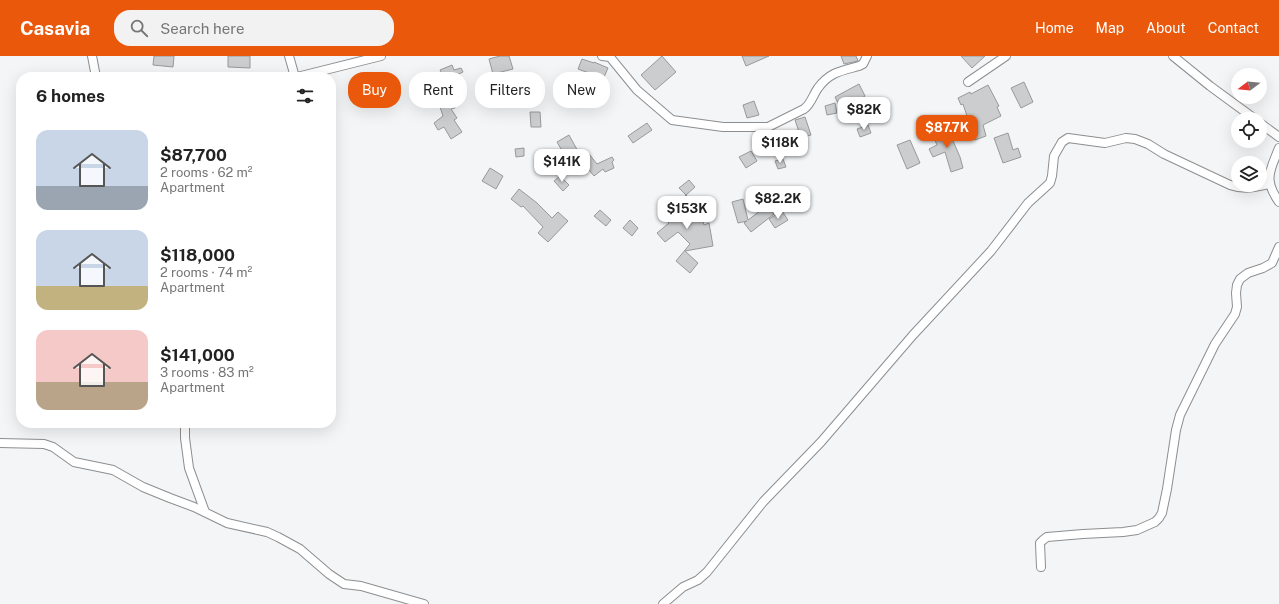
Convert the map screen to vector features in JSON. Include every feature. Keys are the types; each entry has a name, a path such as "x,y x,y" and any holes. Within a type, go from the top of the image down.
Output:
{"street":[{"path":"92,56 95,72"},
{"path":"289,56 294,72"},
{"path":"316,72 381,56"},
{"path":"602,56 610,57 637,90 672,120 723,127 768,127 804,109 808,106 818,89 828,78 833,74 863,64 867,56"},
{"path":"968,82 1006,56"},
{"path":"1173,56 1245,112"},
{"path":"1267,128 1279,137"},
{"path":"663,604 683,587 698,580 707,572 763,502 821,442 913,335 991,251 1028,203 1050,183 1054,156 1062,142 1068,138 1105,143 1126,138 1135,139 1238,188 1270,184"},
{"path":"1279,148 1269,174 1270,184 1279,202"},
{"path":"1041,567 1040,543 1047,537 1138,530 1159,518 1162,513 1166,495 1176,430 1180,415 1215,344 1235,314 1237,307 1237,285 1240,279 1248,273 1272,263 1279,247"},
{"path":"185,428 189,468 205,512"},
{"path":"0,443 44,444 53,447 74,462 113,470 143,487 194,507 227,523 267,532 278,537 300,549 329,574 344,584 361,586 424,604"}],"building":[{"path":"154,56 174,56 173,67 153,65"},
{"path":"228,56 250,56 250,68 228,67"},
{"path":"500,56 509,56 513,69 501,72 492,72 489,59"},
{"path":"662,56 676,72 655,90 641,75"},
{"path":"742,56 769,56 746,66"},
{"path":"841,56 856,56 858,61 844,64"},
{"path":"961,56 985,56 972,68"},
{"path":"582,59 608,68 606,72 586,72 578,69"},
{"path":"452,65 454,70 461,68 463,72 441,72 440,70"},
{"path":"1024,82 1033,102 1021,108 1011,88"},
{"path":"859,84 865,96 853,104 850,99 839,105 835,97"},
{"path":"988,85 999,106 997,107 1001,116 983,125 986,136 975,140 963,104 961,105 958,98 970,92 971,94"},
{"path":"754,101 759,115 747,118 743,105"},
{"path":"835,103 837,113 827,115 825,106"},
{"path":"440,108 455,108 451,109 457,118 454,120 462,132 451,139 444,127 438,130 434,123 443,116"},
{"path":"530,112 540,112 541,127 531,127"},
{"path":"805,117 811,135 801,138 795,120"},
{"path":"647,123 652,130 633,143 628,136"},
{"path":"868,125 871,133 860,137 857,129"},
{"path":"947,127 960,157 963,168 951,172 945,152 933,157 929,149 937,145 932,133"},
{"path":"1008,133 1013,150 1018,148 1021,157 1003,163 994,138"},
{"path":"569,135 580,155 568,161 557,142"},
{"path":"910,140 920,163 907,169 897,145"},
{"path":"524,148 524,156 516,157 515,149"},
{"path":"751,151 757,161 746,168 739,157"},
{"path":"589,154 597,164 612,157 614,160 612,162 614,168 605,172 603,169 594,176 581,160"},
{"path":"783,159 786,167 778,169 775,161"},
{"path":"490,168 503,176 496,189 482,181"},
{"path":"560,176 569,185 563,191 554,181"},
{"path":"689,180 695,187 686,195 679,188"},
{"path":"519,189 537,203 552,218 558,212 568,221 548,242 538,233 543,227 523,206 521,207 511,199"},
{"path":"686,195 698,207 704,225 709,223 713,246 685,251 698,263 690,273 676,261 690,244 678,232 665,242 657,233 669,223 664,217"},
{"path":"743,199 748,220 768,205 774,214 751,232 744,223 747,221 738,223 732,202"},
{"path":"600,210 611,220 606,226 594,216"},
{"path":"782,211 788,220 775,228 769,219"},
{"path":"630,220 638,228 632,236 623,228"}]}
